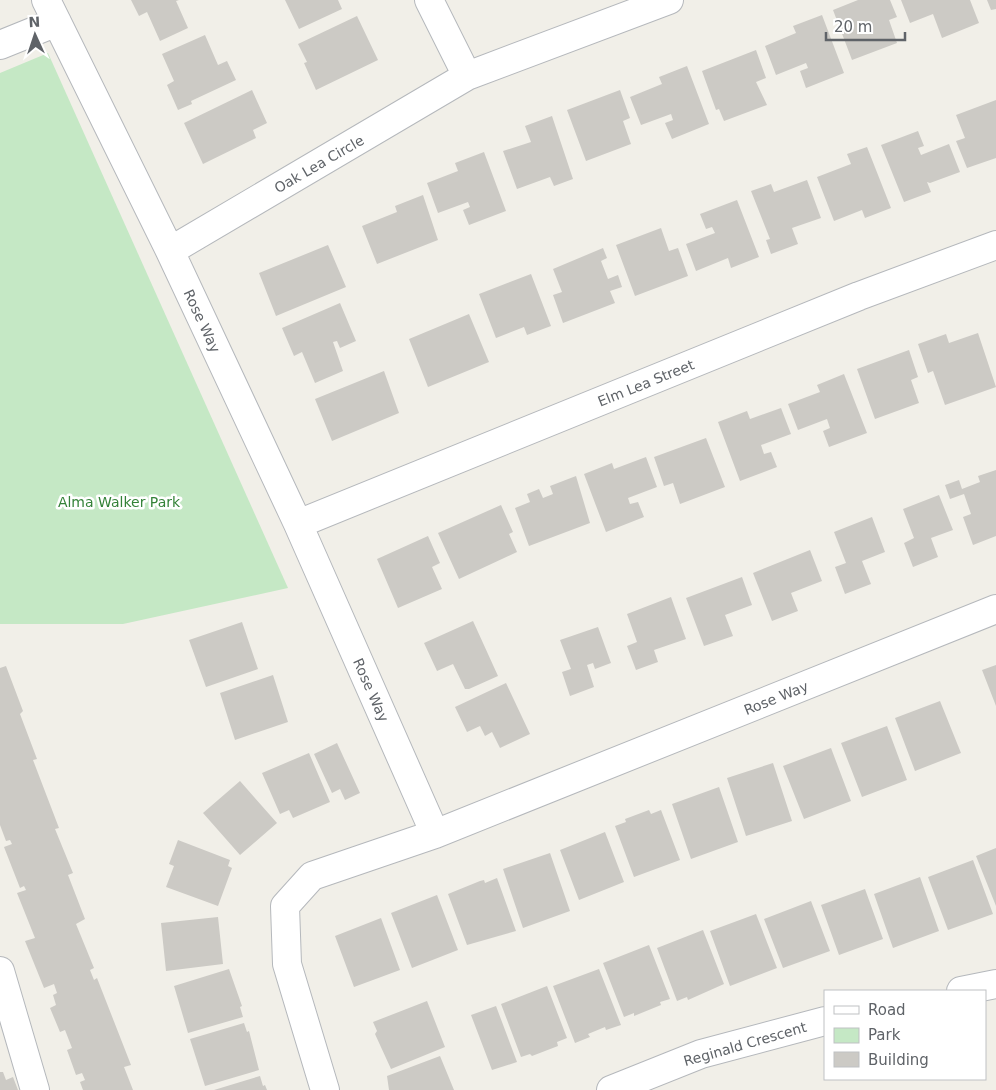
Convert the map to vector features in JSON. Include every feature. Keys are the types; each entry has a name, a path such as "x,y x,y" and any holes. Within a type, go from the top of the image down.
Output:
{"street":[{"path":"429,0 468,76"},
{"name":"Oak Lea Circle","path":"170,251 468,76 669,0"},
{"path":"0,45 51,11"},
{"name":"Rose Way","path":"51,11 170,251 298,524 436,834 996,609"},
{"name":"Elm Lea Street","path":"298,524 859,296 996,245"},
{"path":"325,1090 287,964 285,906 312,876 436,834"},
{"path":"0,971 6,1022 35,1090"},
{"path":"966,990 996,984"},
{"name":"Reginald Crescent","path":"611,1090 701,1054 824,1021"}],"green space":[{"name":"Alma Walker Park","path":"48,53 288,588 123,624 0,624 0,73"}],"building":[{"path":"131,0 179,0 176,1 188,28 160,41 147,12 139,16"},
{"path":"285,0 338,0 342,9 299,29"},
{"path":"858,0 890,0 897,17 889,20 897,43 852,60 833,10"},
{"path":"901,0 970,0 979,23 942,38 933,14 910,23"},
{"path":"987,0 996,0 996,9 991,10"},
{"path":"822,15 844,73 806,88 800,71 808,68 806,63 776,75 765,46 796,33 793,26"},
{"path":"357,16 378,60 316,90 304,63 307,62 298,44"},
{"path":"205,35 218,65 227,61 236,80 191,101 192,104 178,110 167,85 174,81 162,54"},
{"path":"756,50 766,78 756,82 767,105 724,121 719,109 716,110 702,71"},
{"path":"687,66 709,124 672,139 665,123 673,120 671,114 641,125 630,97 662,84 659,77"},
{"path":"252,90 267,123 253,130 256,138 203,164 184,123"},
{"path":"620,90 630,118 623,121 631,144 586,161 567,110"},
{"path":"996,100 996,158 967,168 956,141 965,138 956,115"},
{"path":"552,116 573,179 554,186 550,177 517,189 503,151 531,142 525,126"},
{"path":"918,131 924,146 918,148 921,155 949,144 960,172 930,183 927,182 931,192 904,202 881,145"},
{"path":"867,147 891,208 865,218 862,210 834,221 817,177 851,164 847,154"},
{"path":"484,152 506,211 469,225 463,210 470,207 468,202 438,213 427,183 458,171 455,163"},
{"path":"807,180 821,218 792,228 798,244 771,254 766,240 770,239 751,191 771,184 774,192"},
{"path":"423,195 438,240 377,264 362,226 397,212 395,206"},
{"path":"737,200 759,257 731,268 728,258 696,271 686,244 715,233 712,227 706,229 700,214"},
{"path":"661,228 669,251 678,248 688,276 635,296 616,245"},
{"path":"328,245 346,287 276,316 259,273"},
{"path":"603,248 607,258 601,261 608,279 618,275 622,287 610,291 615,303 563,323 553,295 562,292 553,269"},
{"path":"531,274 551,326 527,335 524,327 496,338 479,294"},
{"path":"340,303 356,341 340,348 337,341 333,342 343,371 315,383 302,352 294,356 282,328"},
{"path":"469,314 489,362 428,387 409,339"},
{"path":"978,333 996,387 945,405 933,371 928,373 918,344 946,334 949,343"},
{"path":"909,350 918,377 911,380 919,403 875,419 857,369"},
{"path":"384,371 399,413 332,441 315,399"},
{"path":"844,374 867,433 829,447 823,431 830,428 827,419 798,430 788,404 820,392 817,385"},
{"path":"781,408 791,434 761,445 764,454 771,452 777,467 740,481 718,422 747,411 750,419"},
{"path":"706,438 725,487 680,504 673,483 664,486 654,457"},
{"path":"646,457 657,487 628,498 630,504 638,502 644,517 606,532 584,474 612,463 614,469"},
{"path":"996,470 996,536 973,545 963,517 971,514 964,494 950,499 945,485 959,480 962,489 980,482 978,476"},
{"path":"576,476 590,523 529,546 515,508 530,502 527,494 539,489 543,498 553,494 550,486"},
{"path":"939,495 953,530 931,538 938,557 913,567 904,543 914,538 903,509"},
{"path":"501,505 513,532 509,534 517,552 459,579 438,533"},
{"path":"872,517 885,552 862,561 871,584 845,594 835,567 846,563 834,532"},
{"path":"428,536 440,563 432,567 442,589 398,608 377,559"},
{"path":"810,550 822,581 791,593 798,611 772,621 753,573"},
{"path":"742,577 752,605 725,615 733,636 704,646 686,598"},
{"path":"671,597 686,639 654,650 658,662 636,670 627,646 637,642 627,614"},
{"path":"473,621 498,676 465,689 453,664 437,671 424,643"},
{"path":"242,622 258,669 206,687 189,640"},
{"path":"598,627 611,663 595,669 593,663 587,665 594,687 570,696 562,672 571,669 560,640"},
{"path":"996,665 996,706 982,670"},
{"path":"6,666 23,711 20,714 37,759 33,760 59,828 55,829 73,873 68,875 85,919 76,924 94,968 90,970 94,980 97,978 131,1065 124,1067 133,1090 83,1090 80,1082 85,1080 82,1073 76,1075 67,1050 72,1048 65,1030 60,1032 50,1008 56,1005 53,995 57,993 54,984 44,988 25,941 35,938 17,893 26,890 24,886 20,888 4,847 12,844 10,840 6,841 0,825 0,668"},
{"path":"273,675 288,722 235,740 220,693"},
{"path":"506,683 530,734 500,748 492,732 485,736 480,726 467,732 455,707"},
{"path":"940,701 961,753 915,771 895,718"},
{"path":"887,726 907,780 862,797 841,743"},
{"path":"337,743 360,793 345,800 340,789 332,793 314,754"},
{"path":"831,748 851,801 804,819 783,766"},
{"path":"309,753 330,802 293,818 289,810 280,814 262,773"},
{"path":"773,763 792,821 746,836 727,778"},
{"path":"240,781 277,823 240,855 203,813"},
{"path":"719,787 738,842 691,859 672,804"},
{"path":"649,810 651,814 661,810 680,860 634,877 615,826 626,822 625,819"},
{"path":"605,832 624,882 579,900 560,850"},
{"path":"178,840 230,860 228,866 232,868 218,906 166,887 174,866 169,864"},
{"path":"996,848 996,906 976,856"},
{"path":"550,853 570,911 523,928 503,869"},
{"path":"973,860 993,914 948,930 928,877"},
{"path":"920,877 939,931 893,948 874,894"},
{"path":"497,878 516,931 467,945 448,894 480,881 484,880 485,883"},
{"path":"865,889 883,939 839,955 821,905"},
{"path":"437,895 458,950 412,968 391,913"},
{"path":"811,901 830,951 783,968 764,919"},
{"path":"756,914 777,968 730,986 710,931"},
{"path":"218,917 223,964 166,971 161,923"},
{"path":"381,918 400,970 354,987 335,936"},
{"path":"703,930 724,984 688,1000 687,997 677,1001 657,948"},
{"path":"649,945 670,999 660,1002 661,1005 634,1016 634,1013 624,1017 603,963"},
{"path":"229,969 242,1006 240,1007 243,1017 188,1033 174,986"},
{"path":"599,969 621,1025 606,1030 605,1027 588,1034 590,1037 575,1043 553,986"},
{"path":"547,986 567,1038 557,1042 558,1046 532,1056 530,1054 521,1057 501,1004"},
{"path":"427,1001 445,1047 391,1069 375,1034 377,1031 373,1022"},
{"path":"496,1006 517,1062 492,1070 471,1015"},
{"path":"244,1023 247,1032 249,1031 259,1070 205,1086 190,1039"},
{"path":"440,1056 454,1090 389,1090 387,1076"},
{"path":"0,1072 3,1072 6,1080 13,1077 18,1090 0,1090"},
{"path":"260,1076 263,1086 265,1085 267,1090 214,1090"}]}
